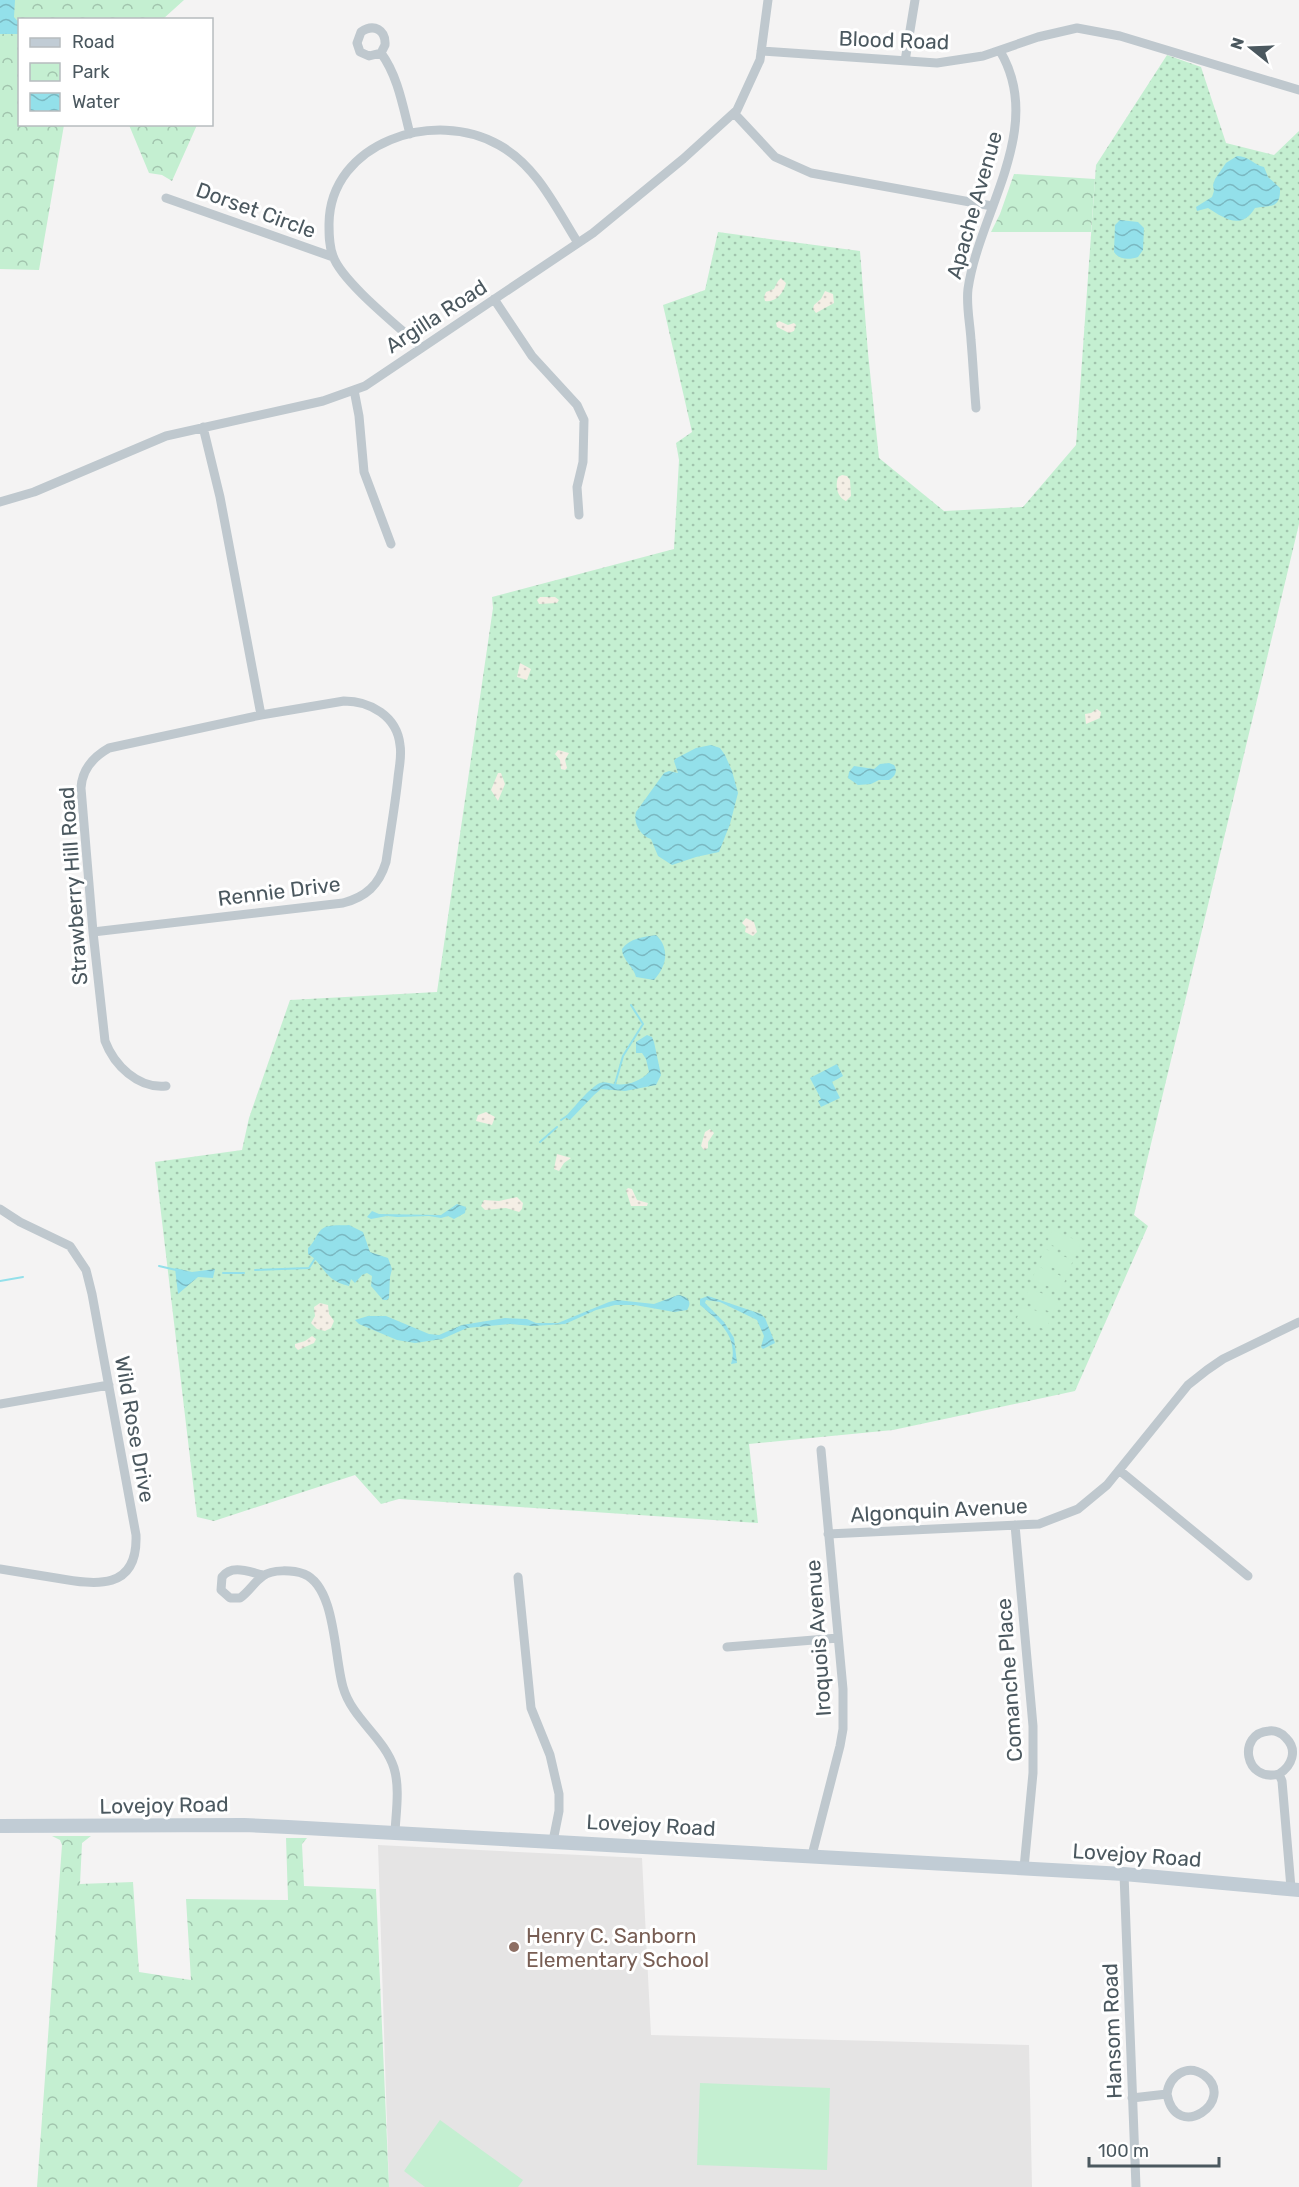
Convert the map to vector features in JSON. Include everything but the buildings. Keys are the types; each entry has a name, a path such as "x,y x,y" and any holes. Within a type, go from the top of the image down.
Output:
{"main road":[{"name":"Lovejoy Road","path":"0,1826 244,1825 395,1832 1124,1874 1295,1889"}],"street":[{"name":"Argilla Road","path":"0,502 34,492 149,441 323,401 365,386 578,243 629,204 734,113 744,98 761,51 768,0"},
{"path":"905,61 915,0"},
{"name":"Blood Road","path":"761,51 937,63 962,61 1069,29 1089,29 1120,36 1299,90"},
{"name":"Apache Avenue","path":"976,408 968,293 972,269 1012,145 1016,110 1008,64 1000,51"},
{"path":"381,53 393,74 410,134"},
{"path":"734,113 775,157 811,173 992,206"},
{"path":"421,347 353,285 333,257 330,245 331,205 338,184 351,167 367,153 394,138 410,134 458,131 499,144 522,161 534,174 578,243"},
{"name":"Dorset Circle","path":"166,198 333,257"},
{"path":"494,299 532,356 578,405 584,420 583,462 577,486 579,515"},
{"path":"354,390 359,416 364,472 391,544"},
{"path":"203,427 220,497 261,715"},
{"name":"Rennie Drive","path":"93,932 343,903 365,895 373,888 386,862 397,786 400,744 393,726 378,710 364,702 354,701 261,715"},
{"name":"Strawberry Hill Road","path":"166,1086 156,1087 146,1084 122,1068 111,1055 102,1025 81,778 90,764 108,748 261,715"},
{"name":"Wild Rose Drive","path":"0,1209 20,1222 64,1242 76,1251 86,1270 136,1535 136,1547 130,1566 118,1578 107,1583 96,1584 0,1569"},
{"name":"Algonquin Avenue","path":"828,1534 1039,1524 1078,1509 1107,1485 1188,1385 1223,1359 1299,1322"},
{"path":"0,1404 109,1385"},
{"name":"Iroquois Avenue","path":"812,1855 843,1729 843,1689 821,1450"},
{"path":"1119,1470 1248,1576"},
{"name":"Comanche Place","path":"1015,1525 1033,1726 1033,1773 1024,1868"},
{"path":"263,1575 240,1598 230,1598 221,1590 222,1577 235,1569 263,1575 276,1572 297,1572 315,1581 323,1592 345,1695 357,1716 386,1752 394,1769 397,1795 395,1832"},
{"path":"518,1577 531,1708 550,1755 559,1794 559,1810 553,1841"},
{"path":"728,1647 838,1638"},
{"path":"1275,1731 1284,1736 1290,1744 1292,1754 1290,1763 1279,1774 1261,1773 1249,1760 1249,1747 1260,1733 1275,1731"},
{"path":"1279,1774 1284,1787 1295,1889"},
{"name":"Hansom Road","path":"1124,1874 1136,2187"},
{"path":"1190,2070 1197,2071 1209,2080 1213,2094 1208,2109 1194,2117 1178,2114 1172,2109 1167,2094 1171,2080 1176,2075 1190,2070"},
{"path":"1132,2097 1167,2094"}],"shaded area":[{"name":"Henry C. Sanborn Elementary School","path":"378,1845 642,1858 651,2035 1029,2045 1032,2187 389,2187"}],"green space":[{"path":"0,0 184,0 164,18 18,18 18,126 64,126 39,270 0,269"},
{"path":"1167,55 1201,67 1226,143 1274,155 1299,131 1299,524 1134,1215 1148,1226 1075,1391 893,1430 749,1444 758,1523 399,1499 381,1504 355,1475 214,1521 197,1517 155,1162 242,1150 249,1118 290,1000 437,992 493,608 492,597 674,549 679,460 676,443 692,432 663,305 705,290 718,232 860,251 879,458 944,511 1023,507 1076,445 1096,165"},
{"path":"129,126 197,126 172,181 162,175 149,173"},
{"path":"1014,174 1095,179 1091,232 991,232"},
{"path":"1052,1230 1081,1242 1075,1255 1047,1243"},
{"path":"1045,1249 1073,1260 1068,1274 1039,1262"},
{"path":"1037,1266 1066,1278 1061,1291 1032,1280"},
{"path":"1029,1288 1058,1300 1053,1313 1024,1301"},
{"path":"1022,1305 1051,1317 1046,1330 1017,1318"},
{"path":"52,1836 91,1836 82,1843 80,1884 133,1882 139,1972 191,1980 186,1899 288,1900 286,1838 307,1838 302,1844 304,1886 376,1889 389,2187 37,2187 62,1845 60,1840"},
{"path":"700,2083 830,2088 827,2170 697,2165"},
{"path":"440,2120 523,2180 518,2187 425,2187 404,2171"}],"sand":[{"path":"781,278 786,283 781,293 776,299 765,301 766,292 774,289"},
{"path":"825,291 833,294 834,303 816,313 813,309 814,305"},
{"path":"779,321 788,325 794,323 796,325 794,331 789,333 777,327 776,323"},
{"path":"847,476 850,480 851,496 846,501 839,494 837,487 838,477"},
{"path":"540,597 555,597 559,600 557,603 539,604 537,600"},
{"path":"520,663 531,669 527,680 517,677"},
{"path":"1097,709 1101,712 1100,718 1086,724 1085,714"},
{"path":"558,750 569,753 565,760 567,768 565,770 561,769 560,760 555,754"},
{"path":"498,773 501,773 505,784 498,801 491,790"},
{"path":"746,918 754,922 757,932 753,936 745,932 746,927 742,923"},
{"path":"486,1112 495,1117 492,1125 476,1121 478,1115"},
{"path":"710,1129 714,1133 708,1142 708,1148 704,1150 701,1146 705,1132"},
{"path":"557,1154 571,1158 559,1171 554,1169"},
{"path":"632,1189 637,1200 648,1203 647,1206 631,1206 626,1190"},
{"path":"517,1197 523,1203 519,1212 506,1208 485,1210 481,1206 484,1200 499,1201"},
{"path":"320,1303 328,1305 329,1314 334,1321 331,1328 325,1331 317,1329 311,1323 315,1316 314,1307"},
{"path":"312,1336 316,1339 314,1343 298,1350 295,1347 295,1344"}],"water":[{"path":"0,0 15,0 14,17 18,22 18,34 0,34"},
{"path":"1237,156 1245,157 1264,167 1268,177 1280,188 1280,195 1276,203 1255,208 1250,215 1238,221 1226,218 1208,208 1197,211 1196,207 1212,197 1215,179 1226,163"},
{"path":"1120,220 1138,222 1144,228 1143,250 1138,257 1125,259 1114,252 1115,225"},
{"path":"711,745 720,748 725,755 738,793 730,824 719,852 672,865 658,856 651,839 638,828 636,812 664,773 669,771 678,773 675,759 696,748"},
{"path":"880,764 894,765 896,772 889,780 858,785 848,778 854,766 874,769"},
{"path":"656,935 665,951 662,969 654,980 636,977 622,949 633,940"},
{"path":"647,1035 652,1037 654,1042 661,1075 656,1085 625,1091 601,1089 570,1120 565,1117 586,1094 600,1083 628,1084 637,1081 649,1072 642,1053 636,1053 636,1042"},
{"path":"837,1064 843,1076 832,1082 840,1098 821,1107 818,1101 821,1099 810,1078"},
{"path":"457,1204 466,1207 465,1213 454,1219 448,1216 441,1218 387,1216 371,1219 367,1217 372,1211 379,1214 441,1215"},
{"path":"349,1225 363,1232 370,1252 388,1258 392,1269 387,1300 383,1300 371,1286 372,1276 367,1273 355,1283 351,1279 349,1286 330,1277 308,1254 308,1248 323,1228"},
{"path":"175,1268 192,1272 215,1269 213,1278 198,1277 178,1294"},
{"path":"678,1295 688,1300 687,1310 674,1312 635,1305 615,1305 596,1310 565,1324 533,1326 510,1324 467,1328 442,1339 415,1343 397,1340 359,1324 355,1320 368,1316 386,1316 429,1334 439,1335 462,1325 505,1318 527,1319 536,1323 558,1323 617,1300 654,1304"},
{"path":"708,1296 761,1314 765,1318 775,1343 763,1349 761,1347 764,1336 757,1320 720,1302 706,1300 705,1303 724,1322 734,1338 737,1363 731,1364 732,1346 726,1330 700,1305 700,1299"}],"waterway":[{"path":"615,1084 623,1056 643,1024 631,1005"},
{"path":"561,1120 567,1116"},
{"path":"540,1142 557,1127"},
{"path":"255,1270 309,1268 316,1257"},
{"path":"159,1266 176,1270"},
{"path":"223,1273 244,1273"},
{"path":"0,1281 23,1277"}],"place":[{"name":"Henry C. Sanborn Elementary School","path":"514,1947"}]}
